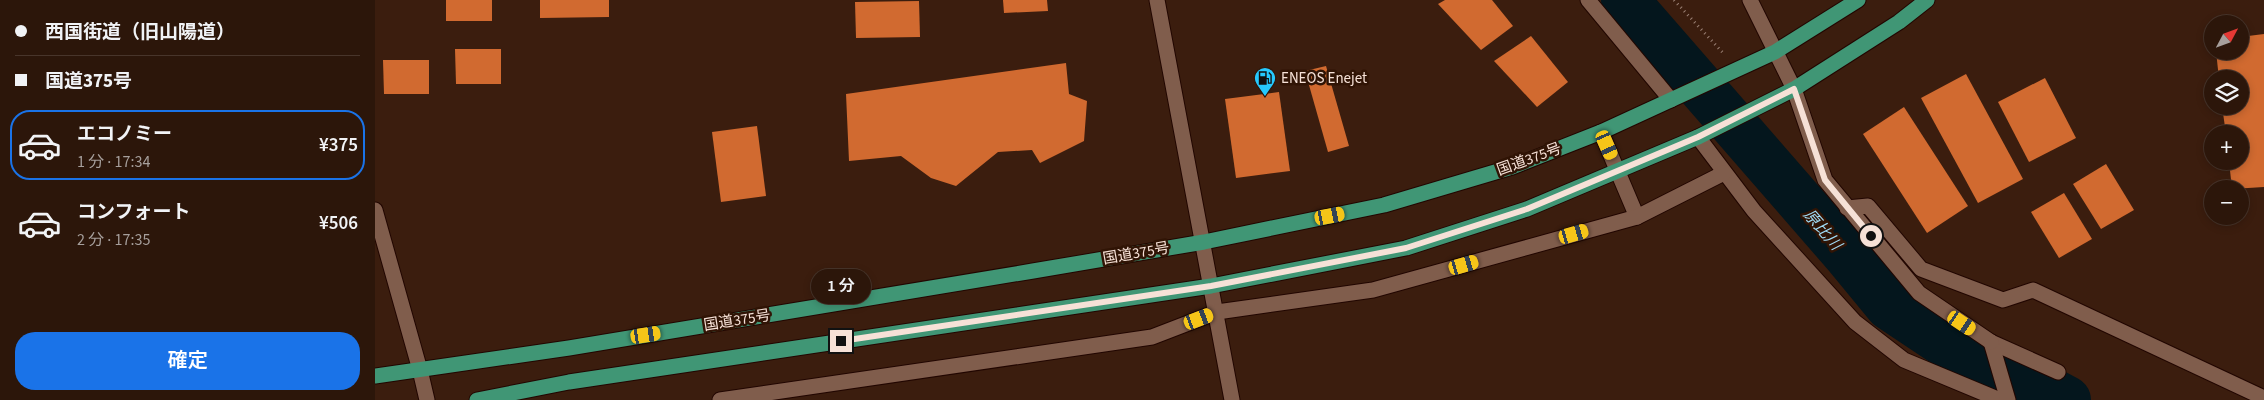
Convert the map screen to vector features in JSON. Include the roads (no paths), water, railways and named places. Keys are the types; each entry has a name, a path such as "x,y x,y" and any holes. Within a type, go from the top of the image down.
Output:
{"highway":[{"name":"国道375号","path":"375,376 569,348 1204,242 1384,205 1512,168 1601,132 1775,52 1858,0"},
{"path":"477,400 569,382 1211,286 1406,248 1527,209 1698,137 1794,89 1899,22 1927,0"}],"street":[{"path":"1157,0 1204,242 1232,400"},
{"path":"1588,0 1671,100"},
{"path":"1750,0 1794,89 1825,180 1847,208 1919,294 1991,342 2058,372"},
{"path":"1601,132 1637,217"},
{"path":"1698,137 1754,211 1855,322 1904,360 2000,400"},
{"path":"720,400 1152,337 1217,312 1373,290 1637,217 1725,173"},
{"path":"1847,208 1868,206 1921,269 2003,300 2033,290 2264,398"},
{"path":"375,210 421,370 427,400"},
{"path":"1991,342 2008,400"}],"waterway":[{"name":"原比川","path":"1625,0 1847,255 1889,306 1970,360 2039,385 2067,400"}],"place":[{"name":"ENEOS Enejet","path":"1265,97"}]}
